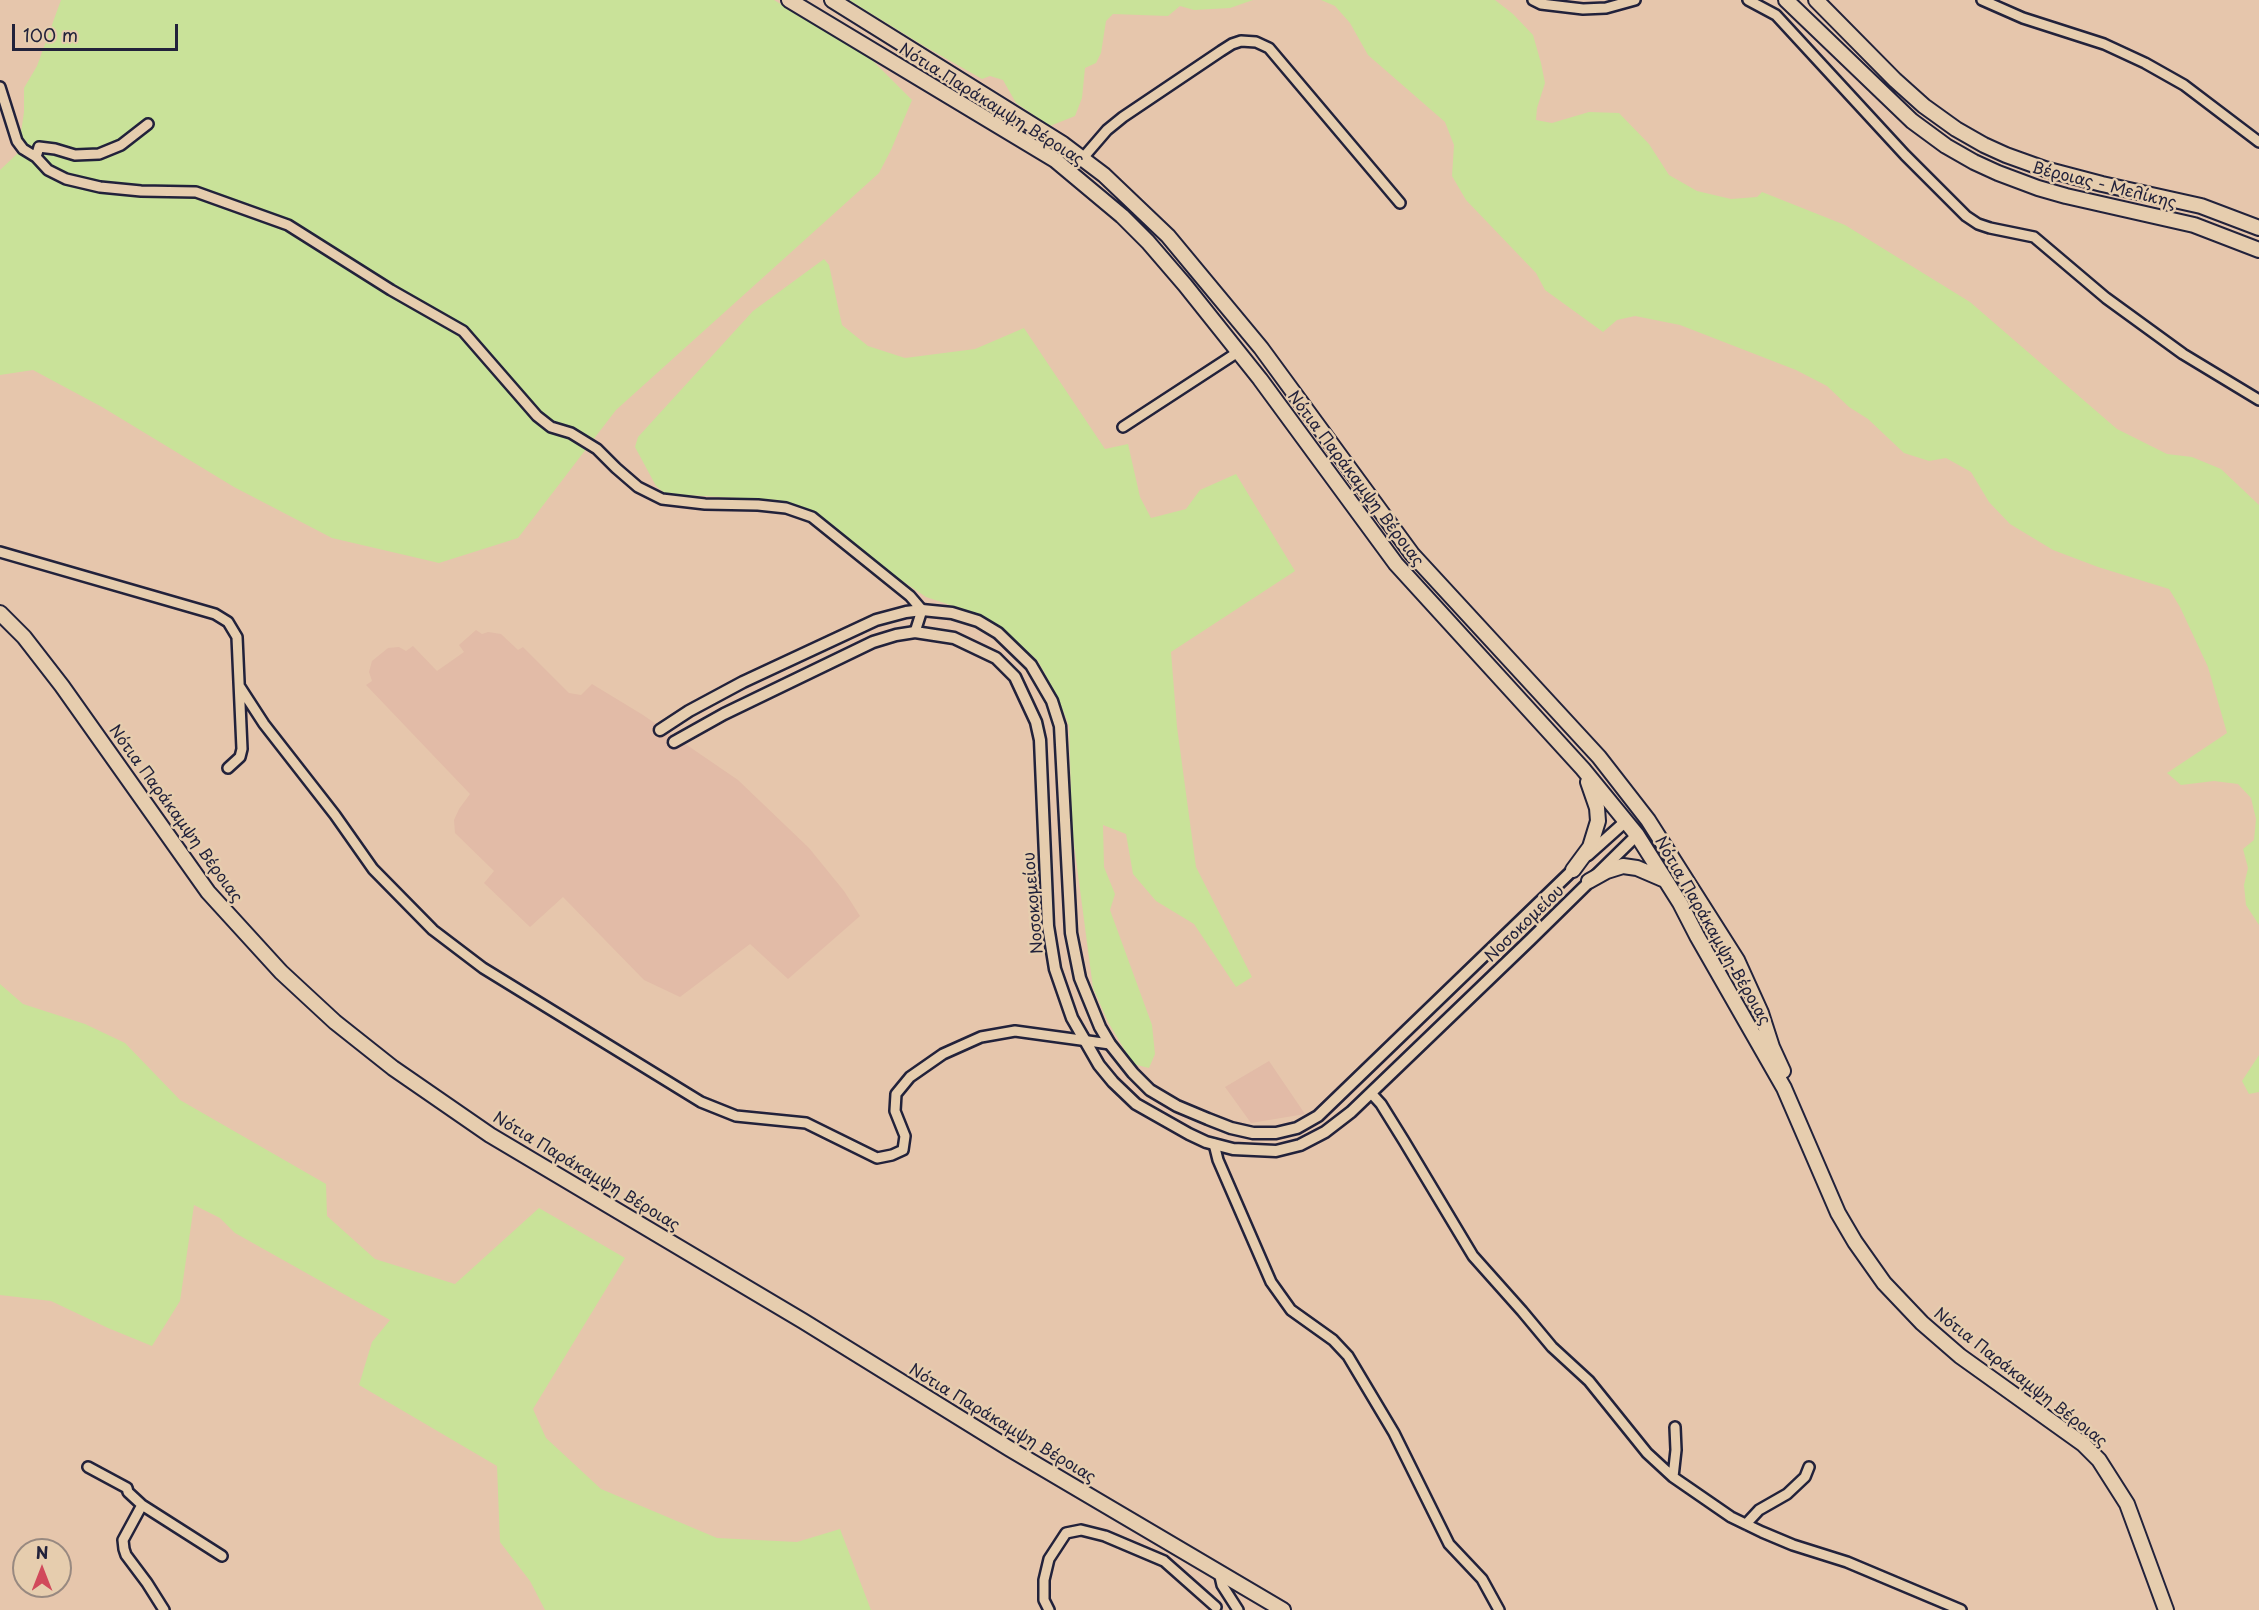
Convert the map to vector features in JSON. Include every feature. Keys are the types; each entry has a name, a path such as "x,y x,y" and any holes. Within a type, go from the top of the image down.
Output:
{"main road":[{"name":"Νότια Παράκαμψη Βέροιας","path":"789,0 1054,160 1094,191 1148,242 1239,352 1396,564 1583,769 1626,821 1665,880 1784,1088 1838,1213 1884,1283 1922,1323 1960,1356 2047,1417 2083,1444 2099,1460 2127,1504 2166,1610"},
{"name":"Νότια Παράκαμψη Βέροιας","path":"832,0 1063,144 1113,183 1168,236 1261,348 1412,554 1599,757 1648,820 1737,960 1761,1012 1772,1047 1784,1074 1784,1088"},
{"name":"Βέροιας - Μελίκης","path":"1786,0 1912,121 1946,146 1974,162 2018,181 2066,196 2194,225 2259,250"},
{"name":"Βέροιας - Μελίκης","path":"1816,0 1924,106 1956,129 1984,144 2006,155 2045,169 2092,182 2201,206 2259,228"},
{"name":"Νότια Παράκαμψη Βέροιας","path":"0,614 24,637 62,686 208,892 280,972 335,1022 385,1062 499,1140 1283,1610"},
{"path":"1573,870 1590,847 1598,821 1597,808 1583,769"},
{"path":"1626,821 1648,820"},
{"path":"1636,835 1648,820"},
{"path":"1589,881 1607,871 1623,866 1636,868 1665,880"}],"street":[{"path":"1533,0 1541,4 1583,9 1606,8 1635,0"},
{"path":"1748,0 1776,15 1966,216 1990,228 2034,237 2106,298 2183,354 2259,400"},
{"path":"1982,0 2023,18 2104,44 2145,63 2184,85 2259,142"},
{"path":"1082,159 1107,130 1123,117 1221,51 1241,41 1256,42 1269,48 1400,203"},
{"path":"0,87 2,101 17,141 48,170 66,179 100,187 196,192 288,225 463,331 537,416 551,427 571,434 597,449 638,487 662,499 705,504 786,508 812,517 910,596 922,610 915,632"},
{"path":"36,157 39,147 75,155 99,154 121,145 148,124"},
{"path":"1123,427 1239,352"},
{"path":"0,552 215,614 228,622 237,637 242,749 240,757 228,768"},
{"name":"Νοσοκομείου","path":"660,730 689,711 743,682 876,620 922,610 952,614 978,621 998,633 1031,665 1052,701 1060,726 1071,933 1080,978 1089,1003 1110,1044 1150,1090 1177,1106 1231,1128 1253,1133 1297,1128 1318,1116 1626,821"},
{"name":"Νοσοκομείου","path":"674,742 724,714 873,642 915,632 954,638 996,658 1015,677 1036,722 1040,740 1048,926 1055,969 1072,1018 1099,1065 1136,1104 1164,1121 1214,1144 1233,1149 1276,1151 1300,1146 1325,1132 1371,1093 1636,835"},
{"path":"240,687 264,724 373,868 433,930 483,968 701,1102 736,1116 806,1123 877,1158 903,1150 905,1136 895,1111 896,1094 910,1077 943,1054 981,1037 1015,1031 1110,1044"},
{"path":"1371,1093 1382,1104 1473,1256 1552,1347 1589,1381 1647,1453 1673,1477 1731,1517 1746,1524 1793,1545 1848,1562 1961,1610"},
{"path":"1214,1144 1218,1160 1271,1282 1291,1310 1333,1340 1348,1356 1394,1433 1449,1544 1482,1579 1499,1610"},
{"path":"1673,1477 1676,1450 1675,1427"},
{"path":"88,1467 127,1488 128,1492 142,1505 222,1556"},
{"path":"1746,1524 1760,1510 1787,1494 1805,1478 1809,1467"},
{"path":"142,1505 123,1540 124,1549 165,1610"},
{"path":"1049,1610 1044,1600 1044,1580 1049,1559 1066,1533 1081,1530 1105,1536 1164,1561 1193,1584 1216,1607"},
{"path":"1219,1572 1222,1585 1238,1610"}],"shaded area":[{"path":"476,630 482,634 488,632 501,634 518,650 523,647 569,693 581,695 592,684 643,715 738,780 809,848 844,891 860,916 788,979 750,944 680,997 644,980 563,897 530,927 484,883 494,871 455,833 454,820 470,794 366,685 372,681 369,672 372,661 388,648 399,647 406,651 413,646 437,671 464,652 459,645"},
{"path":"1269,1061 1305,1114 1251,1123 1225,1087"}],"green space":[{"path":"61,0 774,0 871,59 912,100 879,173 616,410 518,538 439,563 332,538 234,487 102,407 33,370 0,375 0,170 18,153 24,112 24,88 37,66"},
{"path":"849,0 1253,0 1230,8 1194,10 1180,6 1168,16 1113,14 1106,21 1101,53 1096,63 1085,68 1082,98 1075,116 1050,126 1016,103 1003,80 990,76 982,79"},
{"path":"1321,0 1495,0 1513,14 1533,35 1545,83 1537,108 1536,120 1552,123 1589,112 1619,113 1649,144 1669,175 1697,191 1731,199 1757,197 1762,192 1845,225 1970,302 2117,429 2167,454 2192,457 2221,469 2259,505 2259,925 2246,905 2244,885 2248,868 2243,849 2254,840 2256,819 2251,798 2238,784 2214,781 2181,785 2167,773 2227,733 2208,667 2169,589 2053,550 2010,524 1989,502 1971,472 1946,458 1929,461 1904,453 1868,419 1849,407 1827,386 1796,370 1680,325 1635,316 1617,320 1603,332 1545,290 1536,273 1466,200 1452,176 1454,145 1445,122 1368,55 1350,23 1335,6"},
{"path":"824,259 829,265 842,325 868,346 905,358 975,349 1024,328 1105,449 1128,444 1140,497 1151,518 1186,509 1200,490 1236,474 1295,571 1171,652 1177,727 1196,867 1252,977 1236,987 1194,924 1156,901 1133,874 1126,834 1103,825 1104,867 1115,894 1110,910 1152,1025 1155,1054 1149,1068 1133,1064 1108,1022 1093,988 1072,829 1069,726 1058,698 1038,661 1004,630 971,612 926,597 892,574 818,516 778,500 666,494 656,486 635,447 638,437 753,311"},
{"path":"0,984 23,1004 85,1024 125,1043 180,1100 326,1184 327,1216 375,1259 455,1284 539,1208 625,1258 533,1409 546,1438 601,1489 717,1538 797,1542 840,1529 871,1610 545,1610 530,1581 500,1542 497,1466 359,1385 372,1342 390,1320 235,1233 220,1218 194,1205 180,1301 152,1346 51,1301 0,1295"},
{"path":"2259,1055 2259,1092 2249,1094 2242,1081"}]}
